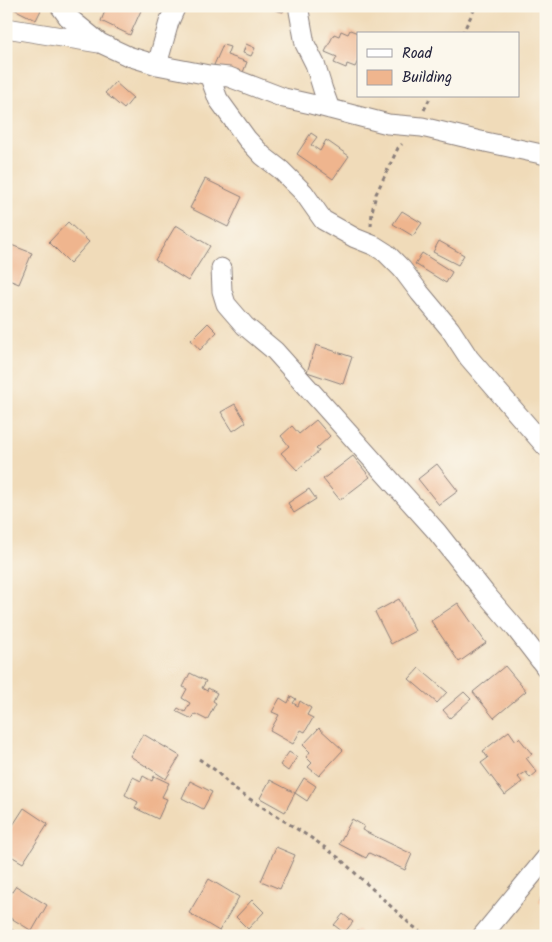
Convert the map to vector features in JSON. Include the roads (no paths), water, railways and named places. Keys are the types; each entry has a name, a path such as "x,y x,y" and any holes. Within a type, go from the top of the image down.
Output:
{"street":[{"path":"60,6 68,17 100,43 128,56 157,65 229,77 284,98 388,124 437,130 546,155"},
{"path":"157,65 169,22 176,6"},
{"path":"300,6 299,11 305,44 316,64 330,109"},
{"path":"6,28 100,43"},
{"path":"210,75 218,99 247,139 304,193 323,220 355,238 375,246 386,253 402,269 450,329 469,358 546,447"},
{"path":"221,268 222,291 229,309 245,326 275,351 431,525 546,668"},
{"path":"482,936 546,858"}]}
